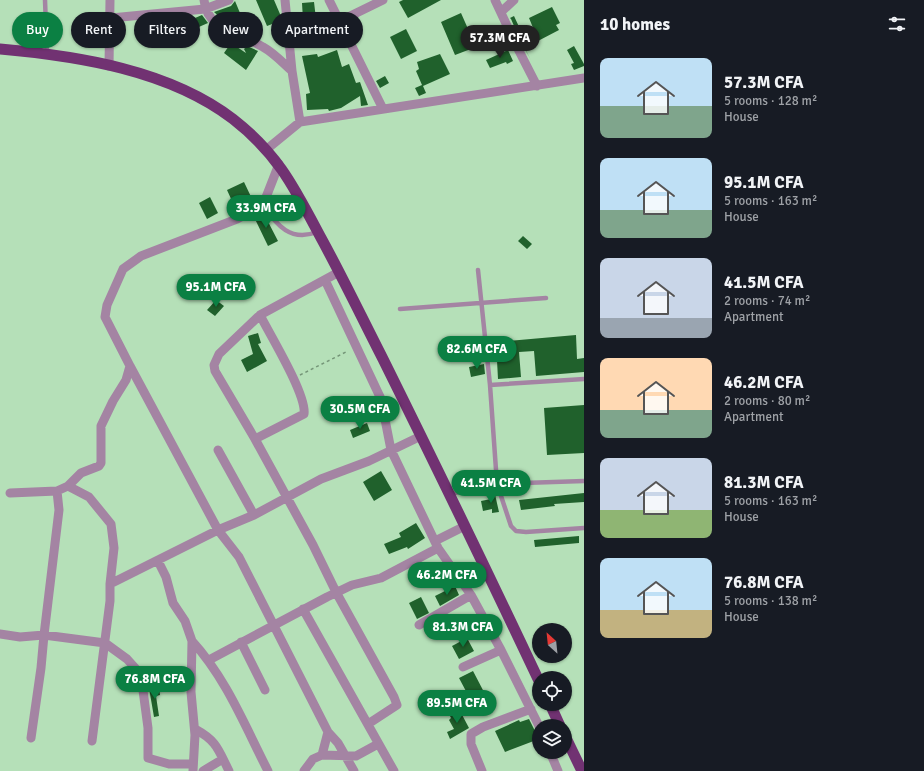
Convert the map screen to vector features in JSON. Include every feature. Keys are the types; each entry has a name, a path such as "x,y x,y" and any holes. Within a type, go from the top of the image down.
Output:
{"highway":[{"path":"0,49 47,53 79,58 156,79 199,98 231,118 267,149 279,164 302,199 450,494 534,671"},
{"path":"572,750 582,771"}],"street":[{"path":"110,0 111,12"},
{"path":"126,16 205,5 229,0"},
{"path":"285,0 292,70 300,122"},
{"path":"329,0 335,12"},
{"path":"358,12 383,0"},
{"path":"495,0 537,86"},
{"path":"501,12 514,0"},
{"path":"205,5 214,24 264,47 292,70"},
{"path":"108,66 109,48"},
{"path":"353,48 383,109"},
{"path":"267,149 300,122 584,78"},
{"path":"279,164 263,205 237,219 141,256 123,269 107,306 105,317 218,530 238,557 328,732 338,743 354,771"},
{"path":"339,272 260,315 219,354 214,365 215,371 255,439 313,545 336,592 397,705 368,724"},
{"path":"325,280 381,399 391,450 437,544 471,595 536,719"},
{"path":"255,439 304,414 304,409 293,378 260,315"},
{"path":"10,493 57,491 68,486 81,473 99,466 101,463 101,426 113,401 126,380 130,366"},
{"path":"110,584 218,530 254,515 286,496 321,479 369,461 421,436"},
{"path":"218,450 254,515"},
{"path":"68,486 89,497 111,524 114,548 110,584 110,601 92,741"},
{"path":"31,738 41,668 59,510 57,491"},
{"path":"209,660 273,624 336,592 352,585 381,578 465,526"},
{"path":"0,634 20,637 44,635 105,643 127,659 136,669 142,683 148,728 148,758 169,764 193,768 194,729 191,682 192,641 185,620 173,604 166,577 158,561"},
{"path":"419,625 471,595"},
{"path":"303,609 394,771"},
{"path":"192,641 209,660 229,694 268,771"},
{"path":"241,642 265,690"},
{"path":"463,667 501,650"},
{"path":"142,683 159,681 191,682"},
{"path":"482,771 471,744 471,734 483,727 531,709"},
{"path":"194,729 210,737 229,771"},
{"path":"322,755 328,732"},
{"path":"304,771 312,759 322,755 347,757 356,756 378,744"},
{"path":"203,771 223,759"},
{"path":"553,759 558,771"}],"lane":[{"path":"45,0 47,53"},
{"path":"263,205 272,219 299,237 318,232"},
{"path":"478,270 490,385 497,484 511,526 516,531 526,532 584,528"},
{"path":"400,309 546,298"},
{"path":"490,385 584,378"},
{"path":"450,494 497,484 584,481"}],"path":[{"path":"293,378 333,360 356,346"}],"building":[{"path":"256,0 274,0 279,12 271,12 271,24 267,26 263,17 263,12 261,12"},
{"path":"403,0 441,0 408,18 399,2"},
{"path":"235,1 240,12 214,12 231,6"},
{"path":"314,2 315,12 303,12 302,3"},
{"path":"552,7 560,23 556,25 559,30 536,42 534,36 536,35 529,18"},
{"path":"461,13 476,47 455,55 441,22"},
{"path":"202,15 208,23 200,26 200,16"},
{"path":"514,16 527,44 523,45 531,60 521,42 510,18"},
{"path":"406,29 417,51 401,59 390,37"},
{"path":"574,46 584,66 574,70 571,64 574,63 567,50"},
{"path":"228,48 238,48 246,53 245,48 251,48 258,51 246,70 224,53"},
{"path":"337,50 342,67 349,64 356,83 360,82 368,105 361,106 360,96 341,108 329,111 328,109 307,110 306,94 310,93 302,56 317,54 318,57"},
{"path":"508,50 513,61 490,68 486,60"},
{"path":"440,54 450,74 423,86 426,93 419,96 415,88 422,85 416,71 419,69 417,62"},
{"path":"385,76 389,83 380,88 376,81"},
{"path":"244,182 254,203 237,212 227,190"},
{"path":"210,197 218,213 207,219 199,203"},
{"path":"263,212 278,241 268,246 254,217"},
{"path":"523,236 532,244 527,249 518,241"},
{"path":"216,300 224,306 215,316 207,310"},
{"path":"258,333 261,343 258,344 267,361 247,372 241,360 253,354 248,336"},
{"path":"576,335 577,359 584,358 584,372 536,376 534,351 519,352 521,377 498,379 496,342"},
{"path":"484,364 485,374 471,377 469,367"},
{"path":"584,405 584,453 547,455 544,408"},
{"path":"367,423 370,431 353,438 350,430"},
{"path":"381,471 392,490 374,501 363,482"},
{"path":"494,490 499,512 492,513 492,509 483,511 481,501 491,499 490,491"},
{"path":"584,493 584,502 554,504 555,506 521,510 519,500"},
{"path":"416,523 425,538 408,549 407,547 389,554 384,544 401,537 399,533"},
{"path":"579,536 579,543 535,547 534,540"},
{"path":"455,586 459,595 440,606 435,596"},
{"path":"421,597 429,613 417,619 409,603"},
{"path":"467,638 474,651 459,659 452,646"},
{"path":"473,671 485,694 467,703 464,697 468,695 459,678"},
{"path":"155,687 156,689 159,688 160,695 156,696 159,716 154,717 149,688"},
{"path":"459,709 469,728 450,739 447,732 454,729 449,720 451,718 449,714"},
{"path":"529,719 532,725 532,742 505,752 495,731 519,720 520,722"}]}
